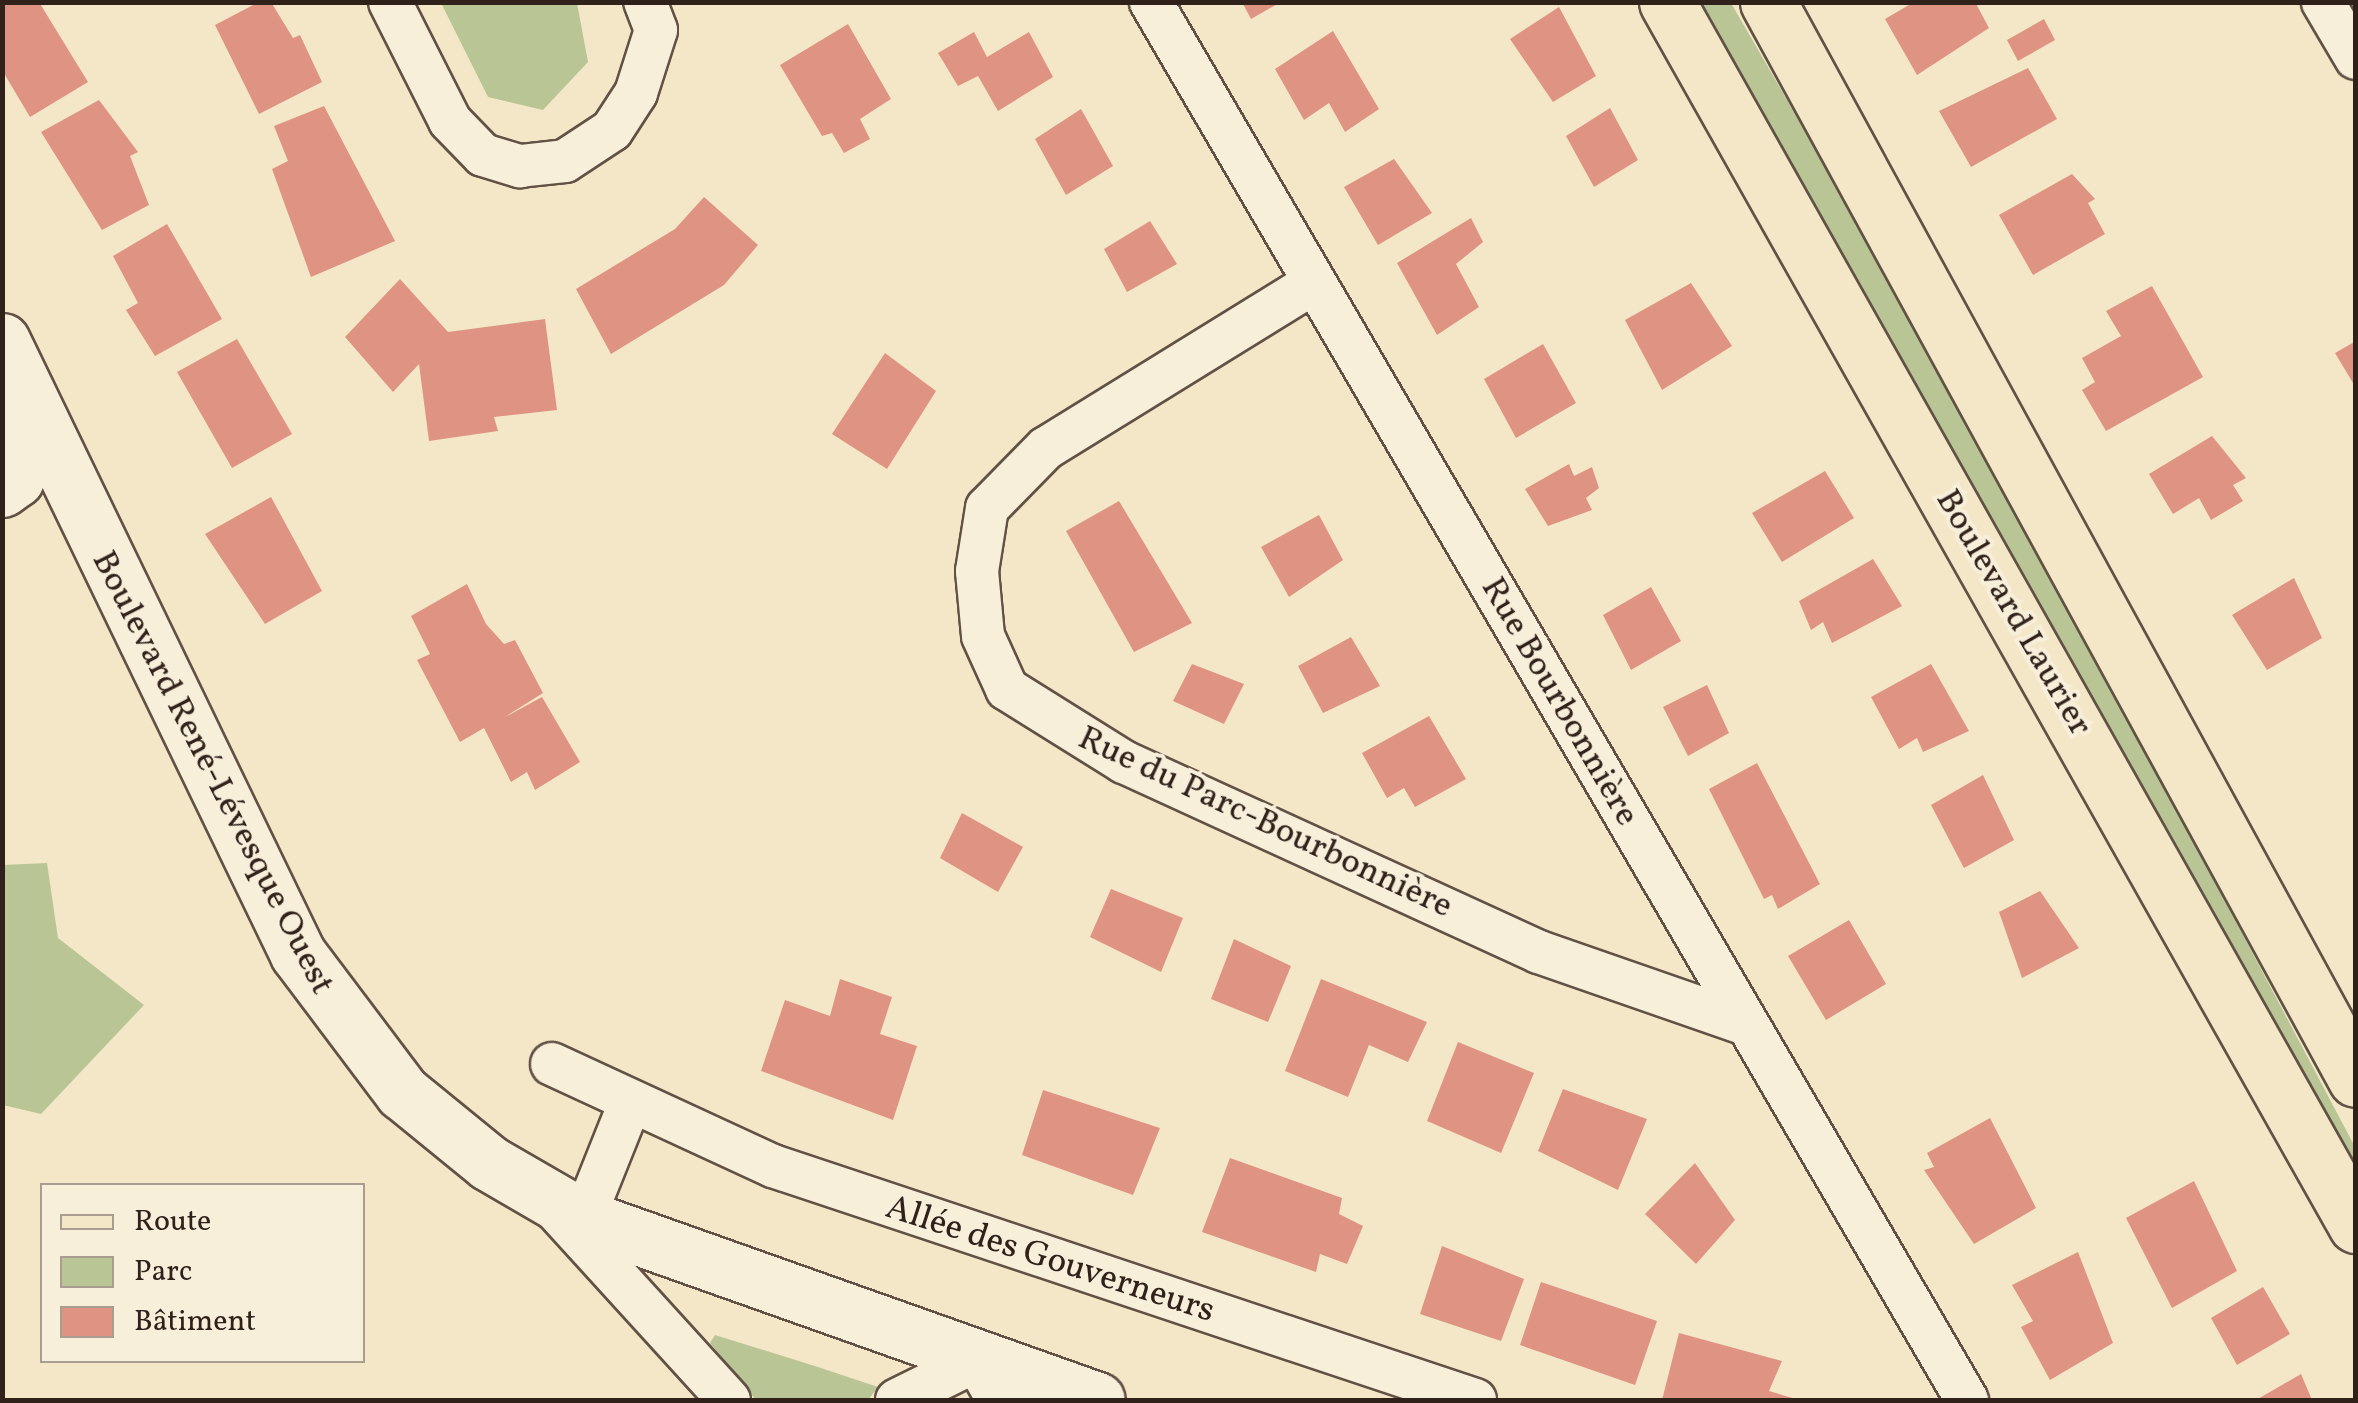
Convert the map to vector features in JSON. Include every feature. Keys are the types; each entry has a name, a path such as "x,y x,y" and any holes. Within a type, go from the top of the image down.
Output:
{"main road":[{"name":"Boulevard Laurier","path":"1667,2 2356,1225"},
{"path":"1768,2 2356,1079"},
{"name":"Boulevard René-Lévesque Ouest","path":"2,341 19,419 328,1003 426,1114 563,1207 987,1380 1096,1400"},
{"path":"2,490 16,479 19,419"}],"street":[{"path":"390,2 450,121 483,154 520,166 565,161 612,130 636,93 656,30 646,2"},
{"name":"Rue Bourbonnière","path":"1151,2 1740,1022 1967,1400"},
{"path":"2324,2 2356,58"},
{"name":"Rue du Parc-Bourbonnière","path":"1312,284 1046,448 987,508 977,571 983,636 1007,689 1124,762 1539,952 1740,1022"},
{"name":"Allée des Gouverneurs","path":"552,1064 630,1103 874,1202 1475,1400"},
{"path":"630,1103 563,1207 729,1400"},
{"path":"897,1400 987,1380"}],"green space":[{"path":"441,3 577,3 588,62 543,110 488,97"},
{"path":"1698,3 1731,3 1960,399 2355,1147 2355,1177"},
{"path":"47,863 58,938 144,1005 41,1114 3,1105 2,865"},
{"path":"715,1335 878,1387 868,1400 756,1400 710,1343"}],"building":[{"path":"2,2 39,2 88,82 30,117 2,70"},
{"path":"259,2 271,2 293,38 300,35 322,82 259,114 215,25"},
{"path":"1242,2 1281,2 1251,19"},
{"path":"1914,2 1975,2 1989,28 1917,75 1885,19"},
{"path":"1559,7 1596,76 1553,102 1510,39"},
{"path":"2044,19 2055,40 2018,61 2007,40"},
{"path":"848,24 891,99 860,119 870,139 844,153 832,133 822,136 780,65"},
{"path":"1333,31 1379,109 1345,132 1329,103 1304,120 1275,69"},
{"path":"974,32 987,57 1029,32 1053,77 998,111 978,76 958,86 938,53"},
{"path":"2028,68 2057,119 1971,167 1939,111"},
{"path":"99,100 138,152 130,156 149,205 102,230 41,132"},
{"path":"324,106 395,241 311,277 272,169 288,161 274,126"},
{"path":"1610,108 1638,160 1594,187 1566,136"},
{"path":"1081,109 1113,166 1066,195 1035,139"},
{"path":"1394,159 1432,213 1378,245 1344,187"},
{"path":"2072,174 2095,199 2088,203 2105,234 2033,275 1999,215"},
{"path":"704,197 758,245 724,285 611,354 576,289 675,229"},
{"path":"1471,218 1483,242 1456,264 1479,307 1437,335 1397,263"},
{"path":"1150,221 1177,264 1127,292 1104,249"},
{"path":"167,224 222,319 155,356 126,310 138,303 113,256"},
{"path":"400,279 448,332 545,319 557,410 494,417 498,431 429,441 419,364 393,392 345,337"},
{"path":"1691,283 1732,346 1662,390 1625,320"},
{"path":"2152,286 2203,377 2106,431 2082,390 2095,382 2082,358 2121,336 2106,311"},
{"path":"237,339 292,434 232,468 177,372"},
{"path":"2356,341 2356,388 2335,353"},
{"path":"1543,344 1576,403 1516,438 1484,379"},
{"path":"885,353 936,391 887,469 832,434"},
{"path":"2212,436 2246,478 2233,485 2243,501 2211,520 2199,498 2173,514 2149,474"},
{"path":"1569,464 1574,476 1592,467 1599,488 1586,498 1592,510 1548,526 1525,489"},
{"path":"1825,471 1854,518 1782,562 1752,513"},
{"path":"271,497 322,591 265,624 205,534"},
{"path":"1119,501 1192,623 1134,652 1066,531"},
{"path":"1319,515 1343,560 1289,597 1261,547"},
{"path":"1873,559 1902,606 1832,643 1823,622 1811,630 1799,601"},
{"path":"2294,578 2322,638 2267,670 2232,615"},
{"path":"467,584 486,624 504,644 515,640 543,693 505,717 542,697 580,762 535,790 527,772 511,782 484,728 460,742 417,660 430,654 411,616"},
{"path":"1651,587 1681,641 1631,670 1603,615"},
{"path":"1351,637 1380,686 1323,713 1298,666"},
{"path":"1192,664 1244,684 1224,724 1173,701"},
{"path":"1931,664 1969,731 1923,752 1917,738 1899,749 1871,697"},
{"path":"1707,685 1729,733 1688,756 1663,707"},
{"path":"1429,716 1466,779 1415,807 1404,788 1387,798 1362,753"},
{"path":"1757,763 1820,884 1778,909 1772,895 1764,899 1709,789"},
{"path":"1983,775 2014,840 1964,868 1931,805"},
{"path":"962,813 1023,847 998,892 940,858"},
{"path":"1111,889 1183,918 1161,972 1090,937"},
{"path":"2040,891 2079,948 2022,978 1999,912"},
{"path":"1849,920 1886,984 1826,1020 1788,956"},
{"path":"1234,939 1291,966 1268,1022 1211,999"},
{"path":"840,979 892,997 880,1034 917,1046 893,1120 761,1071 785,1000 830,1016"},
{"path":"1321,979 1427,1022 1408,1062 1369,1045 1348,1097 1285,1071"},
{"path":"1458,1042 1534,1073 1501,1153 1427,1121"},
{"path":"1563,1089 1647,1119 1618,1190 1538,1151"},
{"path":"1043,1090 1160,1128 1133,1195 1022,1155"},
{"path":"1990,1118 2036,1208 1974,1244 1924,1170 1934,1167 1927,1153"},
{"path":"1230,1158 1342,1198 1339,1214 1363,1226 1347,1264 1320,1254 1316,1272 1202,1232"},
{"path":"1695,1163 1735,1220 1696,1264 1645,1214"},
{"path":"2194,1181 2237,1271 2172,1308 2126,1218"},
{"path":"1442,1246 1524,1279 1501,1341 1420,1314"},
{"path":"2078,1252 2113,1343 2050,1380 2021,1327 2033,1321 2012,1285"},
{"path":"1541,1282 1657,1321 1635,1385 1520,1345"},
{"path":"2263,1287 2290,1334 2237,1365 2211,1318"},
{"path":"1679,1333 1782,1361 1769,1391 1799,1400 1662,1400"},
{"path":"2301,1374 2312,1400 2256,1400"}]}
